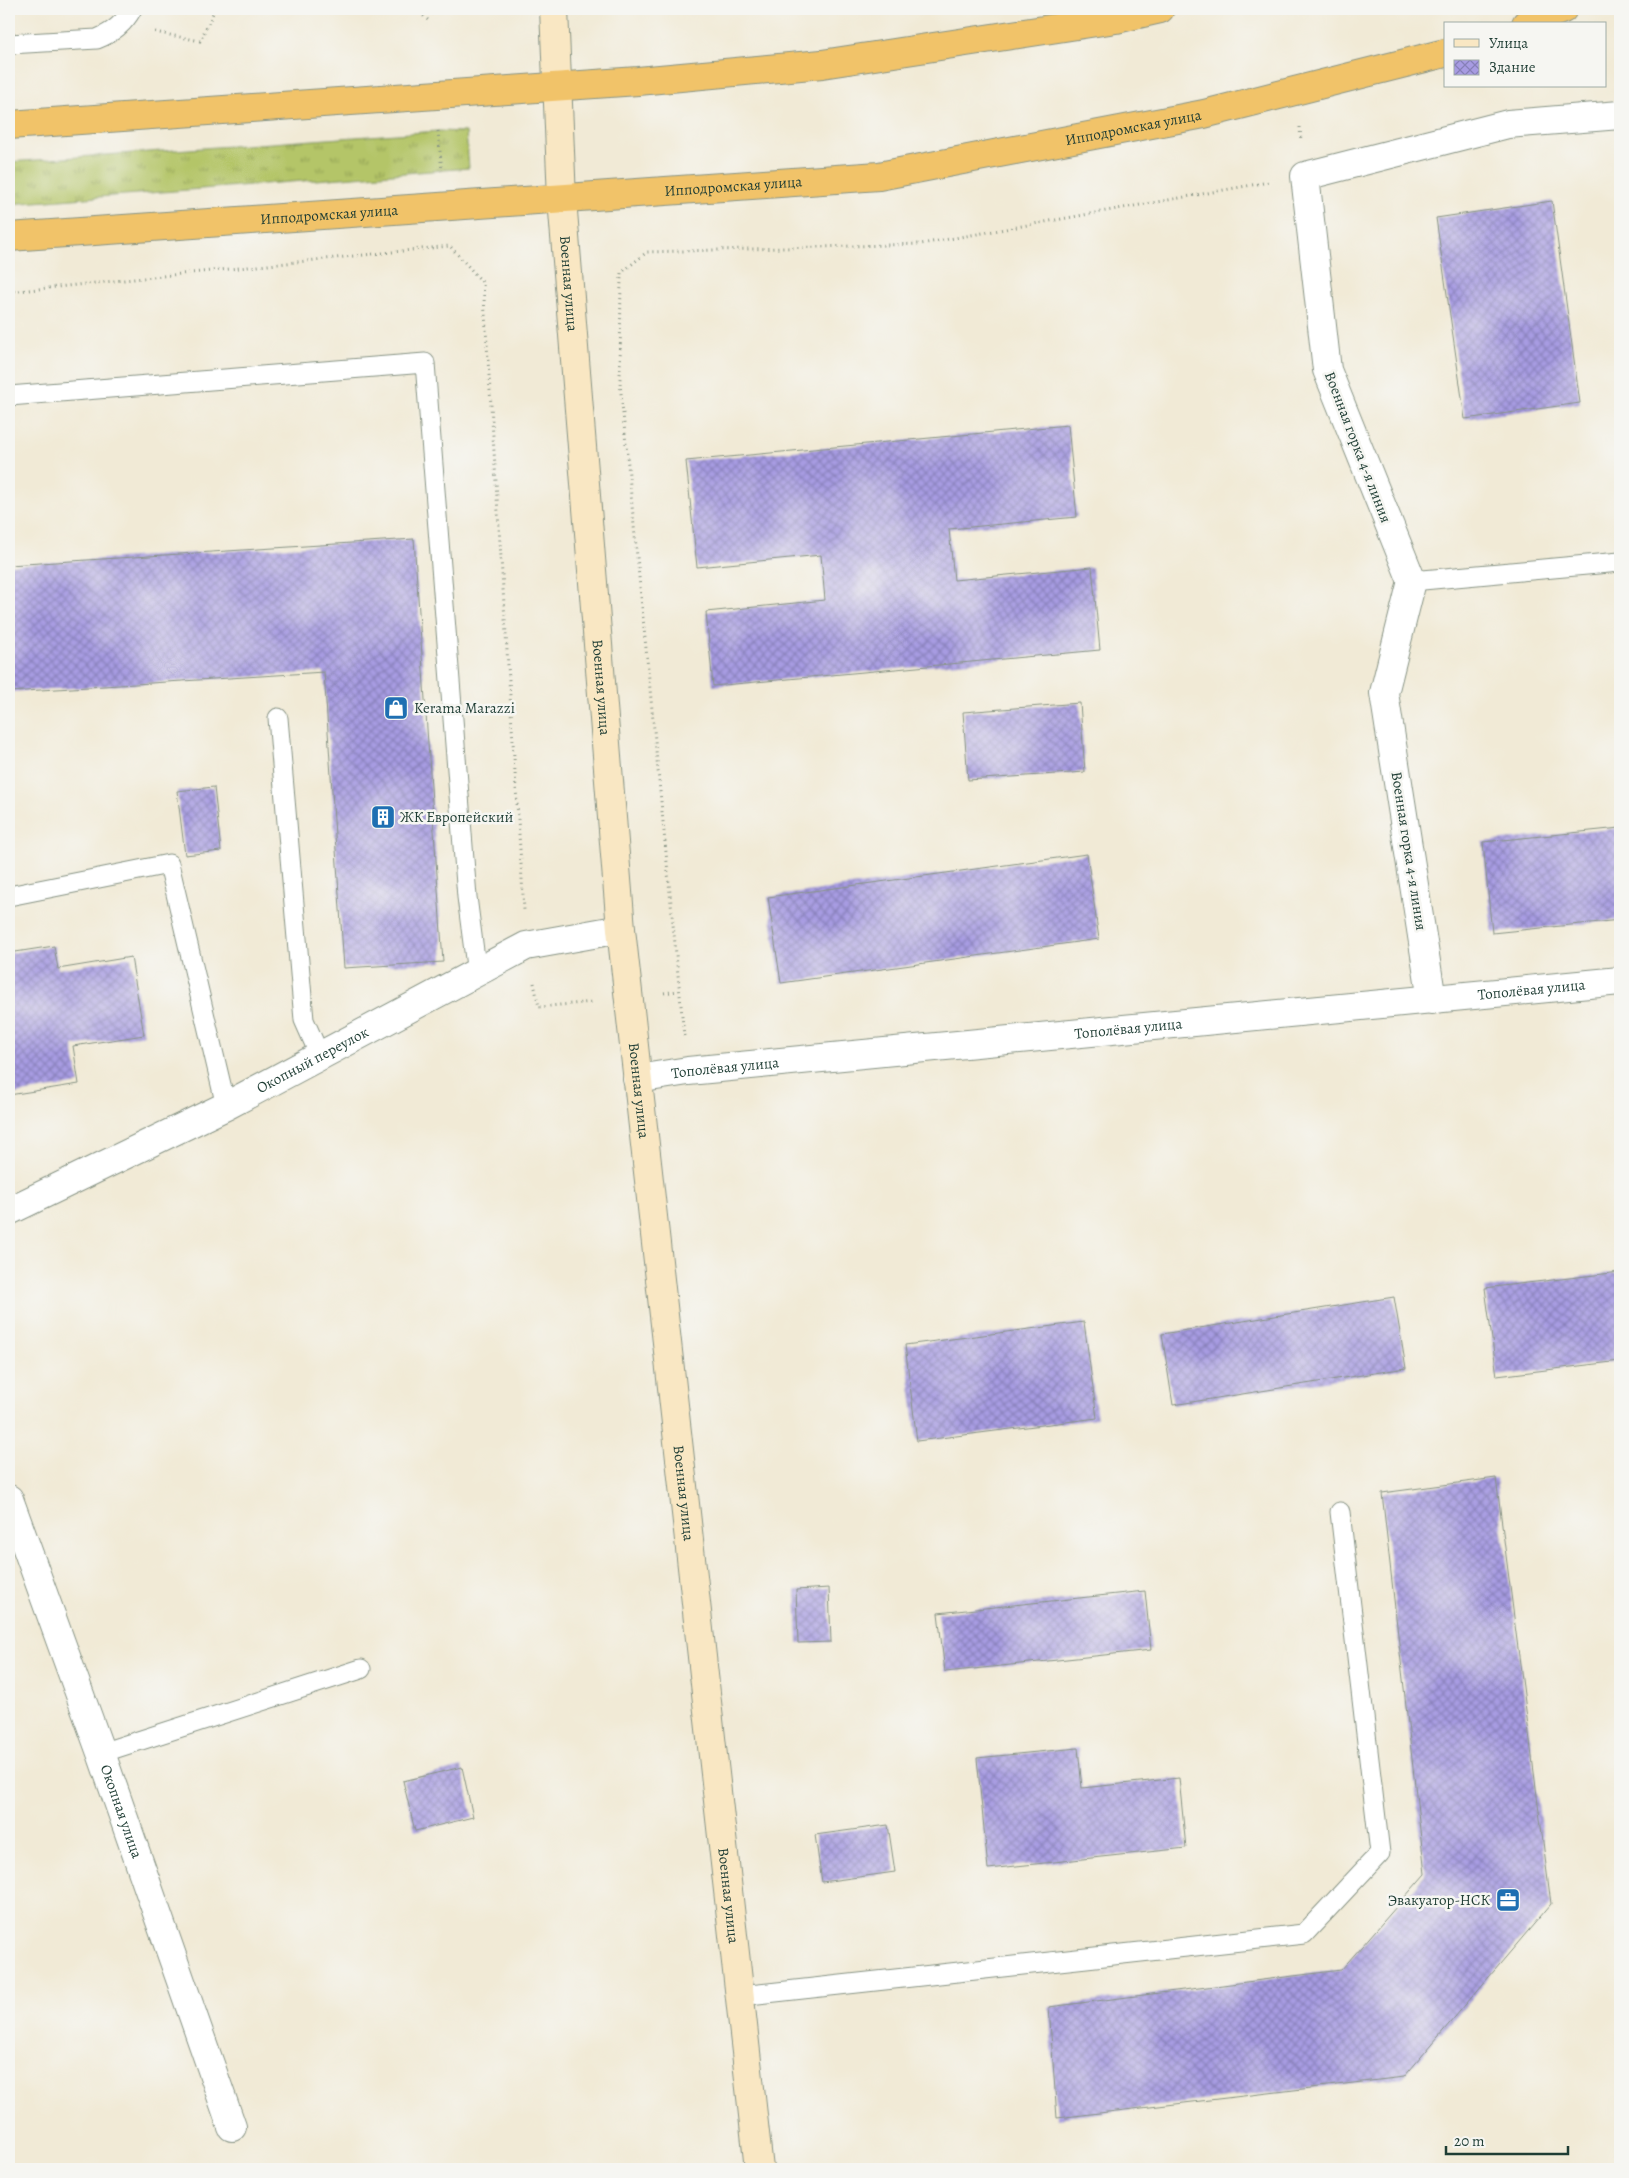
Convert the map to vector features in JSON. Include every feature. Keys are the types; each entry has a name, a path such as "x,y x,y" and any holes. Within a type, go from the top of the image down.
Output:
{"highway":[{"path":"9,125 559,86 822,64 1116,19 1160,9"},
{"path":"1531,22 1563,9"},
{"name":"Ипподромская улица","path":"9,237 879,176 1204,114 1444,53"}],"main road":[{"name":"Военная улица","path":"554,9 559,86 562,199 620,928 759,2169"}],"street":[{"path":"1304,176 1508,124 1620,115"},
{"name":"Военная горка 4-я линия","path":"1304,176 1327,370 1412,581 1384,693 1432,1000"},
{"name":"Окопный переулок","path":"9,1210 226,1106 477,974 526,946 620,928"},
{"name":"Тополёвая улица","path":"637,1079 688,1071 1620,982"},
{"name":"Окопная улица","path":"9,1499 101,1753 232,2127"}],"lane":[{"path":"9,44 97,39 109,34 120,25 132,9"},
{"path":"9,396 425,363 466,887 477,974"},
{"path":"1412,581 1620,562"},
{"path":"278,718 304,1020 320,1056"},
{"path":"9,896 169,864 226,1106"},
{"path":"740,1996 1304,1934 1380,1853 1340,1512"},
{"path":"101,1753 361,1669"}],"path":[{"path":"120,25 200,41 215,9"},
{"path":"416,9 430,22"},
{"path":"688,1071 678,991 620,383 621,273 647,252 921,244 1304,176 1296,91"},
{"path":"438,131 442,171"}],"green space":[{"path":"438,131 466,132 469,168 9,204 9,162"}],"building":[{"path":"1552,201 1580,403 1465,419 1436,218"},
{"path":"1068,425 1077,517 949,529 954,580 1092,567 1100,650 713,686 706,612 825,600 821,555 697,567 686,461"},
{"path":"414,539 443,962 344,968 324,672 9,692 9,565"},
{"path":"1080,703 1085,772 968,780 963,712"},
{"path":"214,787 221,851 185,855 177,791"},
{"path":"1620,828 1620,920 1492,933 1483,842"},
{"path":"1087,854 1099,939 781,983 768,897"},
{"path":"54,946 58,969 131,957 144,1035 73,1046 79,1084 9,1095 9,953"},
{"path":"1620,1272 1620,1361 1497,1376 1485,1288"},
{"path":"1394,1297 1406,1368 1173,1405 1162,1334"},
{"path":"1084,1322 1097,1418 917,1441 905,1345"},
{"path":"1496,1478 1551,1904 1404,2077 1057,2118 1049,2007 1341,1970 1425,1874 1382,1493"},
{"path":"829,1588 831,1642 798,1643 796,1590"},
{"path":"1145,1591 1151,1650 945,1672 938,1613"},
{"path":"1078,1748 1082,1788 1179,1778 1186,1848 988,1869 977,1758"},
{"path":"462,1767 473,1817 415,1831 403,1781"},
{"path":"888,1825 895,1872 822,1882 815,1835"}],"place":[{"name":"Kerama Marazzi","path":"396,708"},
{"name":"ЖК Европейский","path":"383,817"},
{"name":"Эвакуатор-НСК","path":"1508,1900"}]}
